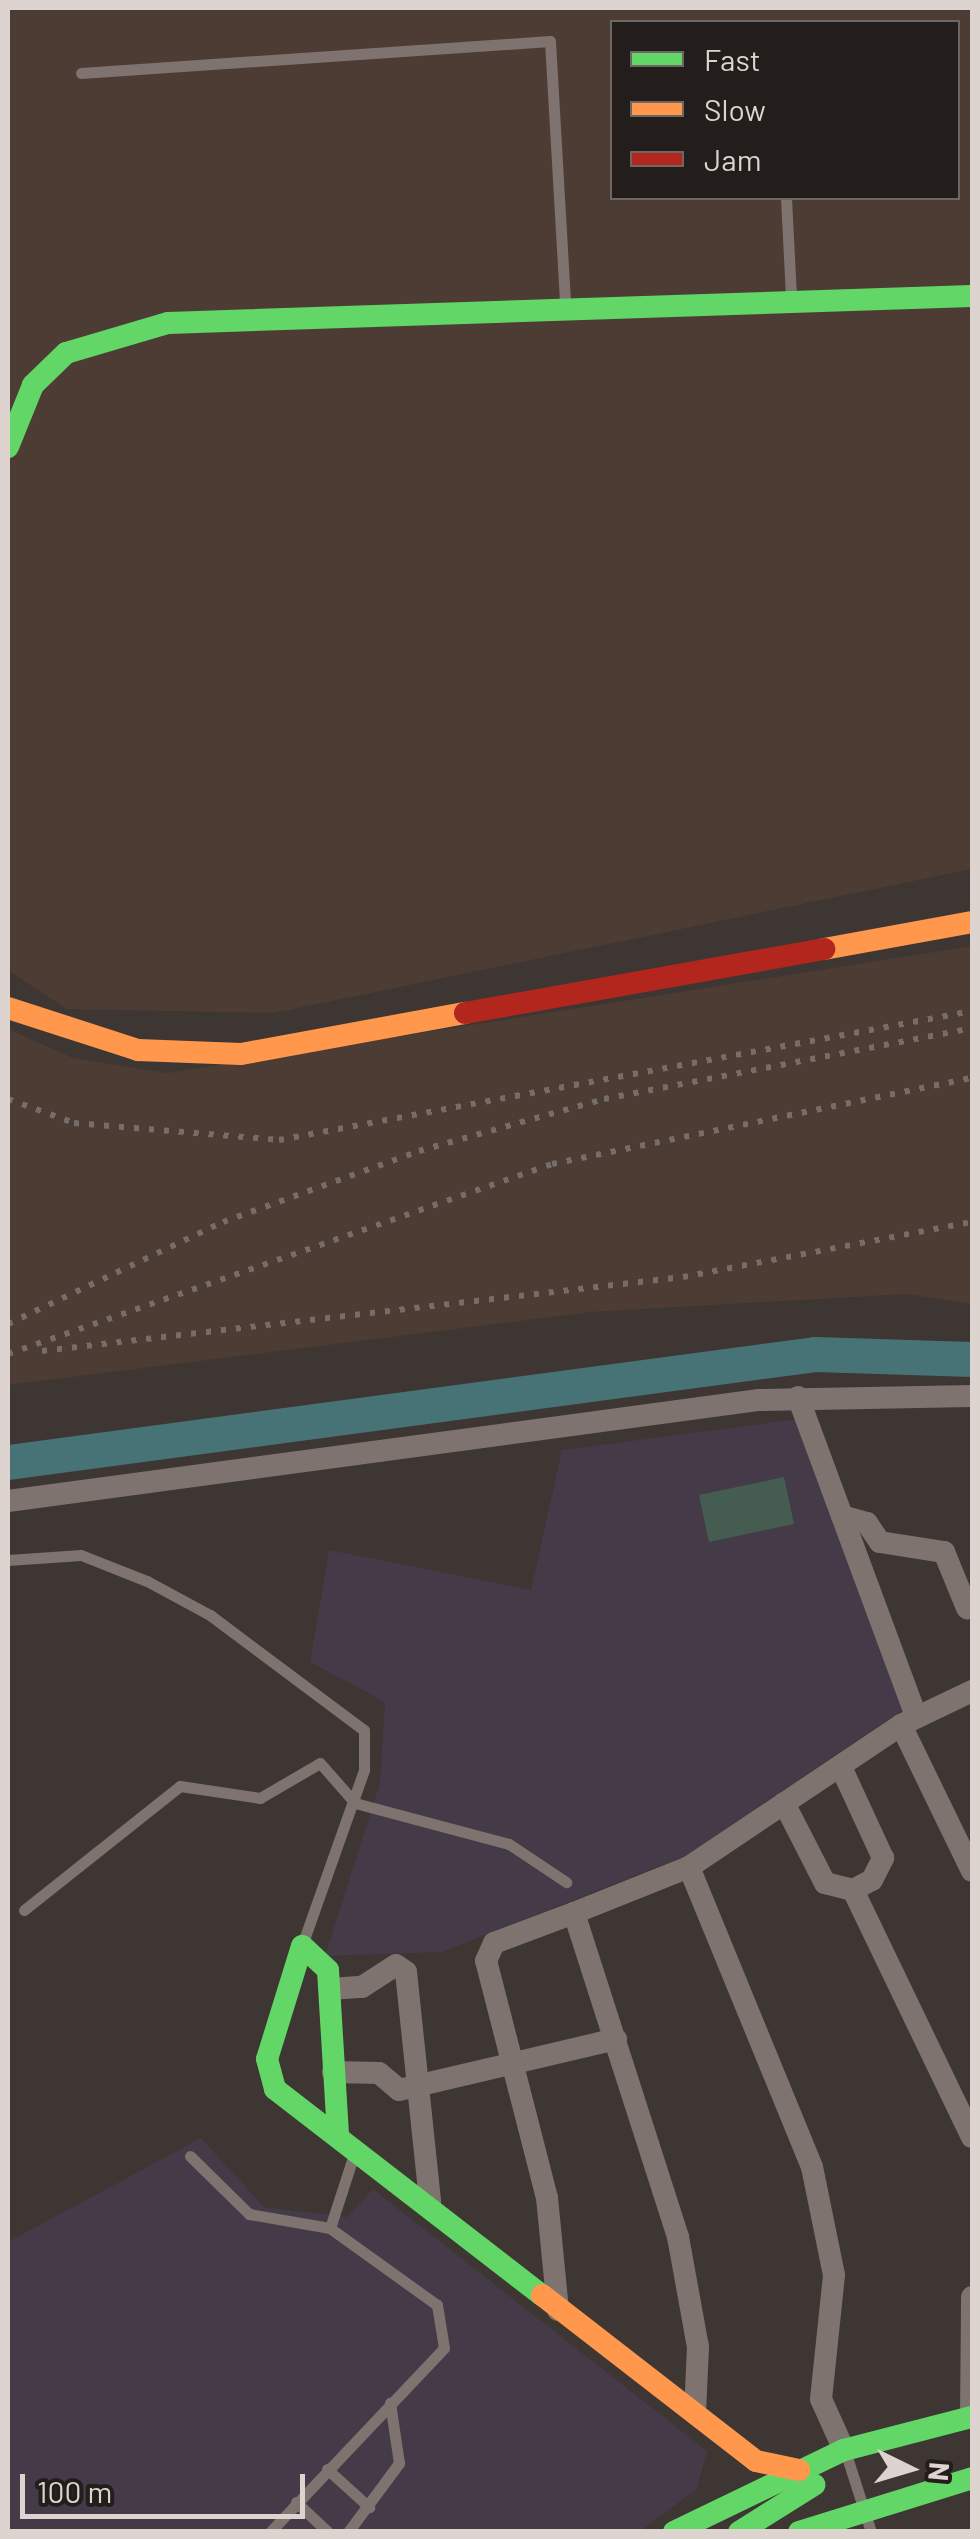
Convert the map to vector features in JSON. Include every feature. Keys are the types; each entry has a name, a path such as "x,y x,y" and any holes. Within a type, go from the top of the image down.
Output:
{"street":[{"path":"8,447 33,385 66,353 112,333 566,305 972,296"},
{"path":"8,1008 138,1050 240,1054 972,922"},
{"path":"8,1500 798,1397 972,1396"},
{"path":"798,1397 842,1516 909,1721 972,1871"},
{"path":"842,1516 867,1524 880,1542 944,1552 968,1608"},
{"path":"558,2310 547,2198 487,1949 690,1867 909,1721 972,1691"},
{"path":"784,1803 824,1883 853,1890 872,1880 884,1858 841,1767"},
{"path":"690,1867 812,2167 834,2275 821,2398 850,2460"},
{"path":"853,1890 972,2137"},
{"path":"574,1912 616,2039 691,2295 695,2412"},
{"path":"348,2140 333,2072 330,1989 325,1962 302,1946 267,2076 348,2140 430,2202 558,2310 756,2460 806,2478"},
{"path":"330,1989 362,1987 403,1967 424,2086 430,2202"},
{"path":"333,2072 379,2073 392,2090 515,2069 616,2039"},
{"path":"674,2532 850,2460 972,2425 964,2378 972,2297"},
{"path":"739,2532 806,2478"},
{"path":"799,2532 868,2520 972,2478"}],"lane":[{"path":"81,73 550,41 566,305"},
{"path":"786,200 790,298"},
{"path":"8,1560 62,1554 104,1563 260,1649 364,1730 355,1803 302,1946"},
{"path":"24,1910 180,1786 260,1798 320,1763 355,1803 509,1844 566,1882"},
{"path":"330,2228 348,2140"},
{"path":"190,2156 249,2214 330,2228 428,2295 445,2318 438,2359 390,2403 270,2532"},
{"path":"348,2532 400,2463 390,2403"},
{"path":"850,2460 868,2520"},
{"path":"327,2468 369,2508"},
{"path":"806,2478 829,2526"},
{"path":"296,2502 328,2532"}],"shaded area":[{"path":"8,8 972,8 972,869 274,1013 67,1009 8,970"},
{"path":"972,946 972,1304 906,1294 591,1312 8,1385 8,1029 73,1058 167,1073"},
{"path":"799,1419 904,1709 685,1856 442,1952 325,1956 380,1783 385,1702 310,1662 329,1550 531,1590 562,1450"},
{"path":"201,2138 264,2207 347,2217 373,2189 707,2451 697,2489 640,2531 8,2532 8,2242"}],"green space":[{"path":"784,1477 794,1524 709,1542 699,1495"}],"waterway":[{"path":"8,1462 815,1354 972,1359"}],"railway":[{"path":"8,1099 74,1123 279,1140 972,1011"},
{"path":"8,1324 223,1222 419,1151 604,1099 972,1028"},
{"path":"8,1354 552,1164 972,1078"},
{"path":"42,1351 683,1277 972,1222"}],"traffic: fast":[{"path":"8,447 33,385 66,353 168,323 972,296"},
{"path":"338,2134 328,1970 302,1946 267,2059 275,2089 542,2295"},
{"path":"674,2532 844,2450 972,2417"},
{"path":"799,2532 972,2478"},
{"path":"739,2532 814,2485"}],"traffic: slow":[{"path":"824,949 972,922"},
{"path":"8,1008 138,1050 241,1054 465,1013"},
{"path":"542,2295 756,2461 799,2470"}],"traffic: jam":[{"path":"465,1013 824,949"}]}
